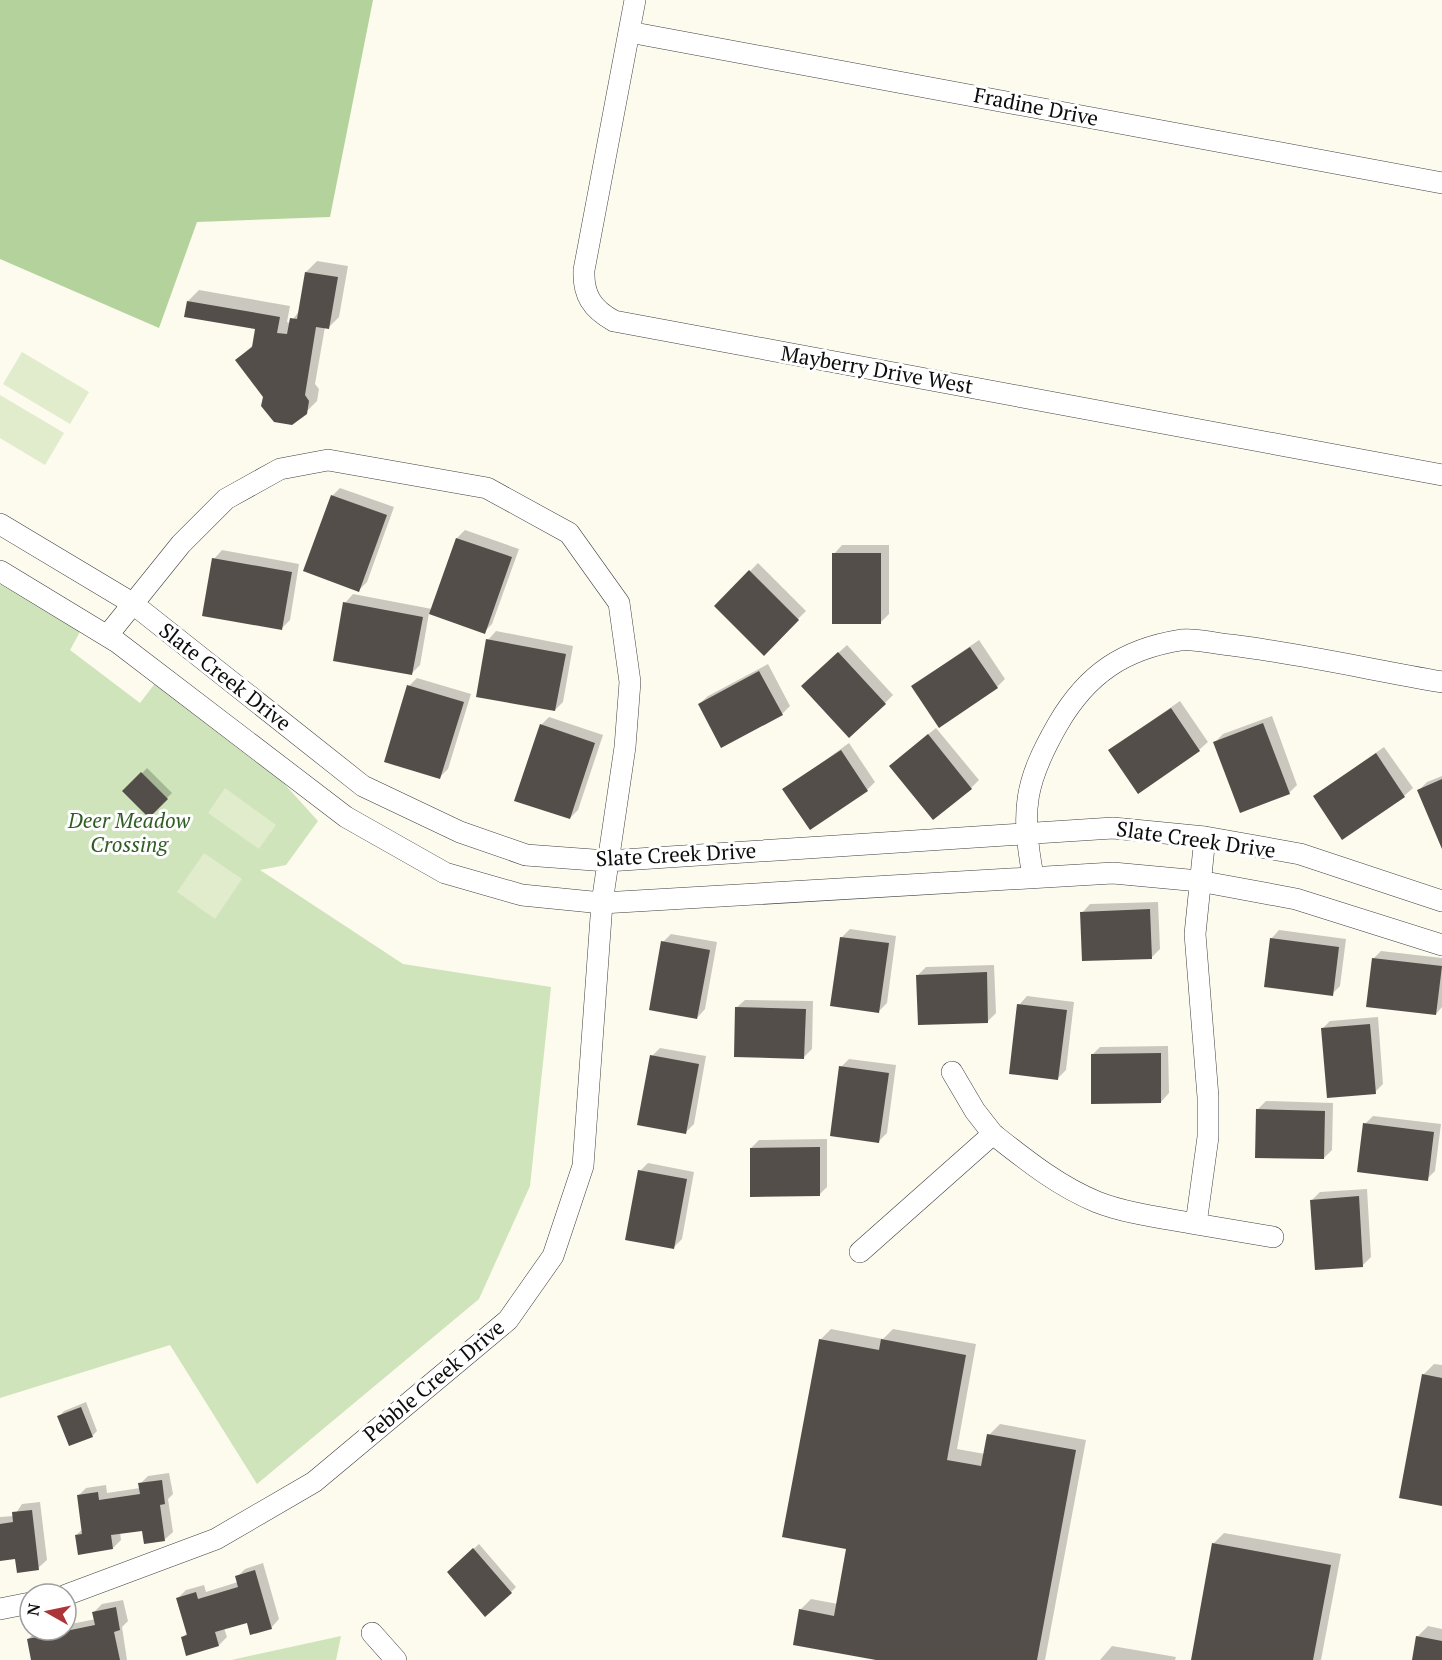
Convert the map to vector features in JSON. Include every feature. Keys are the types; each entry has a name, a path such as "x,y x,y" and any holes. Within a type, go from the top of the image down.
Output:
{"street":[{"name":"Mayberry Drive West","path":"635,0 584,270 584,286 590,302 599,313 614,321 1442,475"},
{"name":"Fradine Drive","path":"629,32 1442,183"},
{"name":"Pebble Creek Drive","path":"78,1591 216,1539 314,1482 508,1320 553,1256 583,1166 602,903 625,747 630,682 619,603 570,533 487,488 328,459 280,469 226,499 181,544 107,636"},
{"name":"Slate Creek Drive","path":"0,524 132,603 363,786 460,832 526,855 607,861 1113,828 1205,837 1300,854 1442,901"},
{"name":"Slate Creek Drive","path":"0,571 107,636 346,817 445,873 522,895 602,903 1113,873 1199,880 1296,899 1442,945"},
{"path":"1033,876 1025,833 1027,795 1045,747 1071,702 1100,670 1140,650 1183,640 1254,648 1442,682"},
{"path":"1196,1224 1208,1137 1208,1097 1195,934 1205,837"},
{"path":"952,1072 975,1111 993,1134 1045,1174 1098,1203 1123,1210 1273,1237"},
{"path":"860,1252 993,1134"},
{"path":"0,1608 18,1605"},
{"path":"372,1633 396,1660"}],"green space":[{"path":"0,0 373,0 330,217 197,222 159,328 0,259"},
{"path":"22,352 89,392 70,424 3,384"},
{"path":"0,395 64,433 45,465 0,438"},
{"name":"Deer Meadow Crossing","path":"0,584 81,630 70,650 140,703 156,682 269,767 318,821 286,865 260,870 403,964 551,987 530,1186 479,1299 257,1484 170,1345 0,1398"},
{"path":"225,788 276,825 259,849 208,813"},
{"path":"204,853 242,879 215,919 177,892"},
{"path":"341,1636 336,1660 231,1660"}],"building":[{"path":"305,272 338,277 329,329 316,327 305,395 309,401 307,414 292,425 274,422 261,406 263,397 235,360 252,347 255,329 184,317 187,301 280,317 277,333 287,334 290,318 297,319"},
{"path":"331,495 387,515 359,592 303,571"},
{"path":"456,538 512,557 485,634 429,614"},
{"path":"832,553 881,553 881,624 832,624"},
{"path":"212,558 292,572 282,630 202,616"},
{"path":"749,570 799,620 764,656 714,606"},
{"path":"343,602 423,617 412,675 333,661"},
{"path":"486,639 566,654 555,711 476,697"},
{"path":"970,647 998,688 939,728 911,686"},
{"path":"838,652 886,704 849,738 801,686"},
{"path":"759,671 783,715 721,748 698,704"},
{"path":"407,685 464,702 440,779 384,762"},
{"path":"1171,708 1200,751 1138,794 1108,750"},
{"path":"1263,723 1290,794 1240,813 1213,742"},
{"path":"540,724 595,743 570,819 514,801"},
{"path":"928,734 972,789 933,820 889,766"},
{"path":"841,750 868,791 810,830 782,789"},
{"path":"1376,753 1405,797 1342,840 1313,796"},
{"path":"141,772 168,799 149,818 122,791"},
{"path":"1442,779 1442,849 1417,790"},
{"path":"1150,909 1152,959 1082,961 1080,912"},
{"path":"840,937 889,943 879,1013 830,1006"},
{"path":"1270,938 1339,947 1333,996 1264,987"},
{"path":"661,941 710,950 697,1019 649,1010"},
{"path":"1372,958 1442,966 1436,1015 1366,1007"},
{"path":"987,972 988,1023 918,1025 916,975"},
{"path":"1017,1004 1067,1010 1058,1080 1009,1074"},
{"path":"735,1007 806,1009 804,1059 734,1057"},
{"path":"1370,1024 1376,1094 1327,1098 1321,1028"},
{"path":"1161,1053 1161,1103 1091,1104 1091,1054"},
{"path":"650,1055 699,1064 686,1134 637,1125"},
{"path":"839,1066 889,1073 879,1143 830,1136"},
{"path":"1256,1109 1325,1111 1324,1159 1255,1158"},
{"path":"1363,1123 1434,1132 1428,1181 1357,1172"},
{"path":"820,1147 820,1196 750,1197 750,1148"},
{"path":"638,1170 687,1179 674,1249 625,1240"},
{"path":"1359,1196 1363,1267 1315,1270 1310,1200"},
{"path":"819,1339 879,1350 881,1339 966,1355 947,1460 981,1466 987,1434 1076,1450 1037,1660 876,1660 793,1645 799,1609 834,1616 846,1549 782,1537"},
{"path":"1422,1374 1442,1378 1442,1506 1399,1498"},
{"path":"81,1407 93,1437 69,1446 57,1416"},
{"path":"162,1480 165,1504 160,1505 165,1541 144,1544 142,1531 111,1535 113,1549 78,1555 75,1535 82,1534 77,1495 98,1492 99,1500 140,1494 138,1483"},
{"path":"32,1510 39,1570 17,1573 15,1559 0,1561 0,1524 13,1522 12,1512"},
{"path":"1212,1543 1331,1565 1313,1660 1191,1660"},
{"path":"473,1548 512,1593 485,1617 447,1572"},
{"path":"255,1570 272,1629 250,1635 247,1623 215,1632 219,1646 186,1656 181,1637 187,1635 176,1598 196,1592 198,1599 238,1587 235,1576"},
{"path":"116,1607 120,1630 114,1632 120,1660 31,1660 28,1642 78,1642 78,1628 95,1625 92,1612"},
{"path":"1416,1636 1442,1641 1442,1660 1412,1660"}]}
